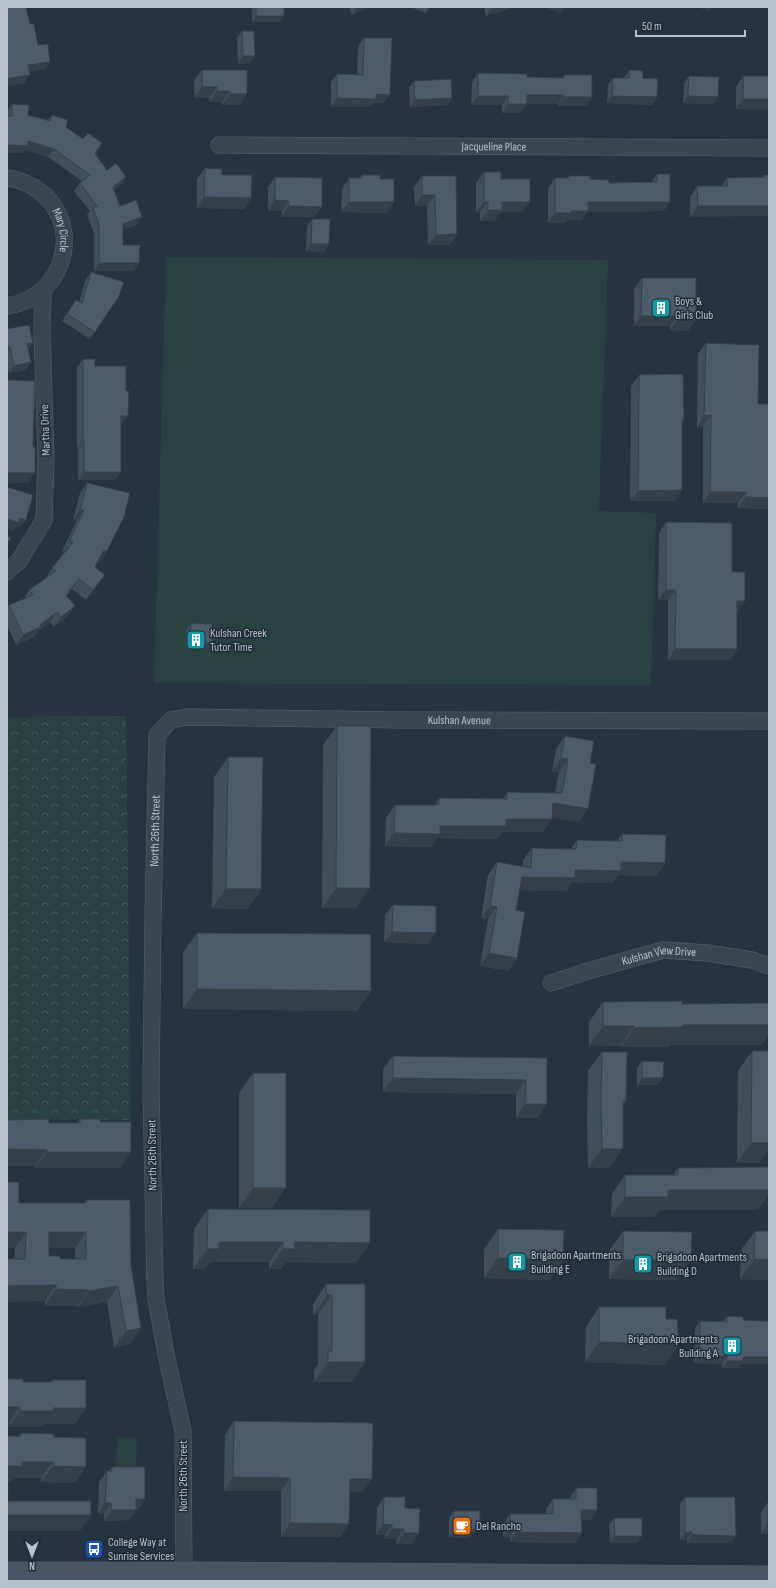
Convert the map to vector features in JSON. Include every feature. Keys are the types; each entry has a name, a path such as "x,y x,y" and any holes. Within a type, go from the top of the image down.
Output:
{"main road":[{"path":"7,1573 184,1572 769,1577"}],"street":[{"name":"Jacqueline Place","path":"219,145 769,148"},
{"name":"Mary Circle","path":"7,178 17,179 42,192 59,214 65,241 59,269 43,291 21,304 7,306"},
{"name":"Martha Drive","path":"7,572 19,561 44,520 46,460 42,331 43,291"},
{"name":"Kulshan Avenue","path":"157,735 172,720 186,717 403,720 769,721"},
{"name":"North 26th Street","path":"157,735 153,895 151,1089 155,1282 156,1299 167,1359 183,1431 184,1572"},
{"name":"Kulshan View Drive","path":"551,983 588,970 663,950 708,953 752,960 769,966"}],"green space":[{"path":"166,257 608,260 599,511 656,513 651,685 154,683"},
{"path":"126,716 131,1120 7,1119 7,717"},
{"path":"117,1437 137,1437 136,1470 116,1469"}],"building":[{"path":"7,7 26,7 30,24 34,24 38,45 48,44 50,62 28,65 30,75 7,79"},
{"path":"256,7 284,7 284,16 256,16"},
{"path":"242,31 254,31 255,56 243,56"},
{"path":"364,38 392,38 390,95 376,94 376,99 337,98 337,74 363,75"},
{"path":"202,70 247,70 247,94 230,94 230,91 217,91 217,87 202,87"},
{"path":"629,70 643,71 643,78 658,79 657,97 612,96 613,78 629,78"},
{"path":"478,73 527,74 527,77 564,78 564,75 592,75 592,97 527,95 527,104 508,104 508,96 478,96"},
{"path":"689,76 719,77 718,97 688,96"},
{"path":"743,76 769,76 769,99 743,99"},
{"path":"451,79 452,98 415,100 414,81"},
{"path":"12,104 29,105 28,115 50,121 52,115 68,120 66,127 83,139 88,133 102,143 95,154 107,170 116,163 126,177 113,187 120,206 136,200 142,217 123,224 123,245 140,245 139,263 99,263 99,225 93,208 97,206 80,183 90,175 54,149 28,141 28,146 7,145 7,116 12,116"},
{"path":"205,168 222,169 222,175 252,175 251,198 204,197"},
{"path":"484,172 501,172 501,179 530,179 530,202 502,202 502,210 488,210 488,202 484,202"},
{"path":"657,174 670,174 670,202 588,202 588,211 555,213 555,178 590,176 590,179 609,180 609,183 657,182"},
{"path":"362,175 380,175 380,179 394,179 394,202 349,202 349,178 362,178"},
{"path":"764,175 769,175 769,206 698,206 697,186 727,186 727,178 764,177"},
{"path":"422,176 456,176 457,234 436,235 435,195 422,195"},
{"path":"275,177 322,178 322,207 289,206 289,201 275,200"},
{"path":"312,219 330,219 329,244 311,244"},
{"path":"91,272 124,282 118,299 95,332 67,314 76,300 82,303"},
{"name":"Boys & Girls Club","path":"642,278 696,278 696,320 678,320 678,316 641,316"},
{"path":"29,325 33,343 27,344 31,362 14,366 10,347 7,347 7,329"},
{"path":"706,343 759,345 758,404 769,404 769,498 746,497 746,492 710,492 711,415 704,416"},
{"path":"83,359 95,359 95,366 126,366 126,391 129,391 128,416 121,416 121,472 84,472"},
{"path":"683,374 684,418 682,422 682,490 638,491 639,375"},
{"path":"7,380 35,381 33,447 35,447 35,473 7,473"},
{"path":"87,483 130,493 124,517 107,551 104,550 95,567 105,575 93,590 79,579 66,595 75,606 61,617 57,612 40,625 41,627 23,635 9,605 33,595 29,590 56,571 52,568 73,542 70,540 84,510 80,510"},
{"path":"7,487 33,495 26,520 20,518 19,523 7,519"},
{"path":"666,522 732,523 732,572 745,572 745,601 737,601 737,649 675,649 676,590 666,590"},
{"path":"7,535 11,539 7,542"},
{"path":"191,623 212,624 212,643 190,643"},
{"path":"337,726 371,726 370,888 336,888"},
{"path":"565,736 594,741 590,763 596,764 588,809 553,803 552,819 507,819 506,826 440,826 440,834 394,833 395,805 439,805 439,798 507,799 507,792 562,793 568,759 561,758"},
{"path":"228,757 263,757 261,889 226,889"},
{"path":"622,834 666,835 665,863 621,862 621,871 575,870 575,878 522,877 516,910 525,912 517,958 489,953 497,907 490,906 497,862 531,868 532,848 576,849 577,840 622,841"},
{"path":"393,905 436,906 436,933 392,932"},
{"path":"197,933 371,934 371,991 197,989"},
{"path":"682,1001 682,1004 769,1003 769,1025 683,1025 683,1027 634,1028 634,1026 603,1026 603,1002"},
{"path":"752,1051 769,1051 769,1143 751,1143"},
{"path":"602,1052 627,1052 626,1101 623,1101 623,1149 602,1149"},
{"path":"393,1056 547,1058 547,1104 525,1104 526,1080 393,1078"},
{"path":"642,1061 664,1062 663,1078 642,1078"},
{"path":"253,1073 286,1073 286,1188 253,1188"},
{"path":"49,1119 49,1123 80,1123 80,1119 100,1119 100,1122 131,1122 131,1152 47,1152 47,1150 7,1149 7,1120"},
{"path":"769,1167 769,1190 668,1190 668,1197 625,1197 625,1175 678,1175 678,1168"},
{"path":"7,1182 19,1182 19,1203 86,1203 86,1200 130,1200 131,1265 141,1328 126,1331 118,1286 89,1291 56,1289 56,1285 7,1286 7,1259 25,1259 26,1232 7,1232","holes":["49,1232 86,1232 86,1259 60,1259 60,1256 49,1256"]},
{"path":"208,1209 370,1210 370,1243 295,1242 295,1249 283,1249 283,1242 219,1242 219,1249 207,1249"},
{"path":"498,1229 564,1230 563,1260 498,1258"},
{"path":"623,1231 692,1232 691,1260 623,1260"},
{"path":"755,1231 769,1231 769,1260 754,1259"},
{"path":"326,1284 365,1284 365,1362 328,1362 328,1351 332,1351 332,1295 327,1295"},
{"path":"599,1307 666,1307 666,1319 677,1319 679,1345 599,1342"},
{"name":"Brigadoon Apartments Building A","path":"727,1316 743,1317 743,1320 769,1321 769,1357 743,1357 743,1361 727,1361 727,1356 700,1356 700,1321 727,1322"},
{"path":"7,1379 23,1379 23,1382 86,1380 86,1408 53,1408 54,1411 20,1411 20,1407 7,1407"},
{"path":"234,1421 373,1423 372,1479 350,1479 349,1524 290,1523 290,1478 233,1477"},
{"path":"21,1433 54,1434 54,1437 86,1438 86,1467 53,1466 53,1462 22,1462 22,1466 8,1466 8,1501 91,1501 91,1515 7,1515 7,1436 21,1436"},
{"path":"112,1467 145,1467 145,1499 136,1499 136,1510 112,1510 111,1503 105,1503 107,1471 112,1471"},
{"path":"576,1488 597,1488 597,1510 581,1510 582,1533 516,1532 516,1527 510,1527 510,1514 553,1514 553,1499 576,1499"},
{"path":"384,1497 405,1497 405,1508 420,1509 419,1533 404,1533 404,1529 392,1529 392,1525 383,1524"},
{"path":"685,1497 735,1497 736,1536 692,1535 692,1532 685,1533"},
{"path":"769,1502 769,1523 768,1523"},
{"path":"454,1511 480,1511 480,1526 475,1526 475,1530 454,1530"},
{"path":"614,1518 642,1518 642,1536 615,1536"}],"place":[{"name":"Boys & Girls Club","path":"661,308"},
{"name":"Kulshan Creek Tutor Time","path":"196,640"},
{"name":"Brigadoon Apartments Building E","path":"517,1262"},
{"name":"Brigadoon Apartments Building D","path":"643,1264"},
{"name":"Brigadoon Apartments Building A","path":"732,1346"},
{"name":"Del Rancho","path":"462,1526"},
{"name":"College Way at Sunrise Services","path":"94,1549"}]}
